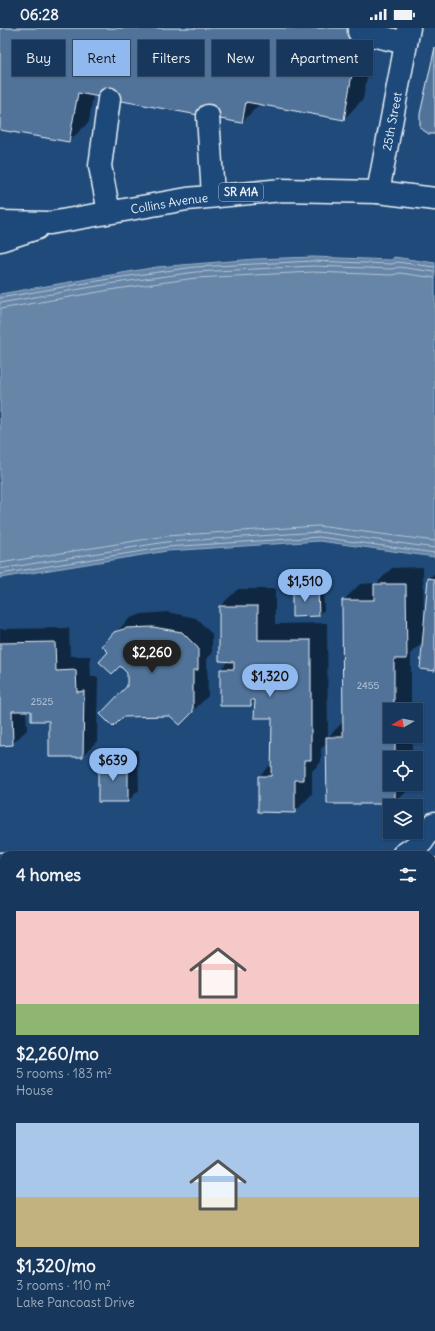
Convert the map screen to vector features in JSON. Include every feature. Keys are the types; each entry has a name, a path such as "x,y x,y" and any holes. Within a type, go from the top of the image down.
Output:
{"main road":[{"path":"359,32 408,36"},
{"name":"25th Street","path":"378,192 408,36"},
{"path":"109,99 100,166 109,212"},
{"path":"208,116 214,195"},
{"name":"Collins Avenue","path":"0,222 50,224 109,212 214,195 315,189 378,192 435,199"},
{"name":"SR A1A","path":"0,240 50,224"},
{"path":"409,851 422,842 435,823"}],"water":[{"path":"313,257 392,260 394,257 435,263 435,557 320,541 167,551 0,578 0,294 157,267 255,259"}],"building":[{"path":"0,28 360,28 358,40 277,40 277,76 352,76 344,120 246,102 242,123 78,93 69,142 0,130"},
{"path":"435,47 435,134 429,134 420,128 420,114"},
{"path":"428,578 435,579 435,671 420,669"},
{"path":"374,584 406,584 407,659 394,659 394,703 383,703 383,743 395,743 395,751 383,751 383,791 395,791 395,799 383,799 383,804 327,804 326,737 343,737 342,600 374,600"},
{"path":"318,589 319,616 292,617 292,590"},
{"path":"219,606 258,606 258,640 311,640 311,760 304,760 304,780 295,780 295,813 258,812 258,776 271,776 272,718 254,718 255,700 251,700 251,706 220,706 220,669 234,669 234,662 219,661"},
{"path":"153,627 182,632 198,648 198,670 193,670 193,712 180,725 170,716 123,717 113,727 100,714 127,686 127,673 120,666 112,674 99,662 108,652 102,646 114,632 127,628"},
{"path":"55,642 56,671 76,670 77,692 84,691 83,757 49,757 49,721 31,721 31,711 12,711 13,745 0,746 0,643"},
{"path":"98,761 128,761 128,802 98,802"}]}
